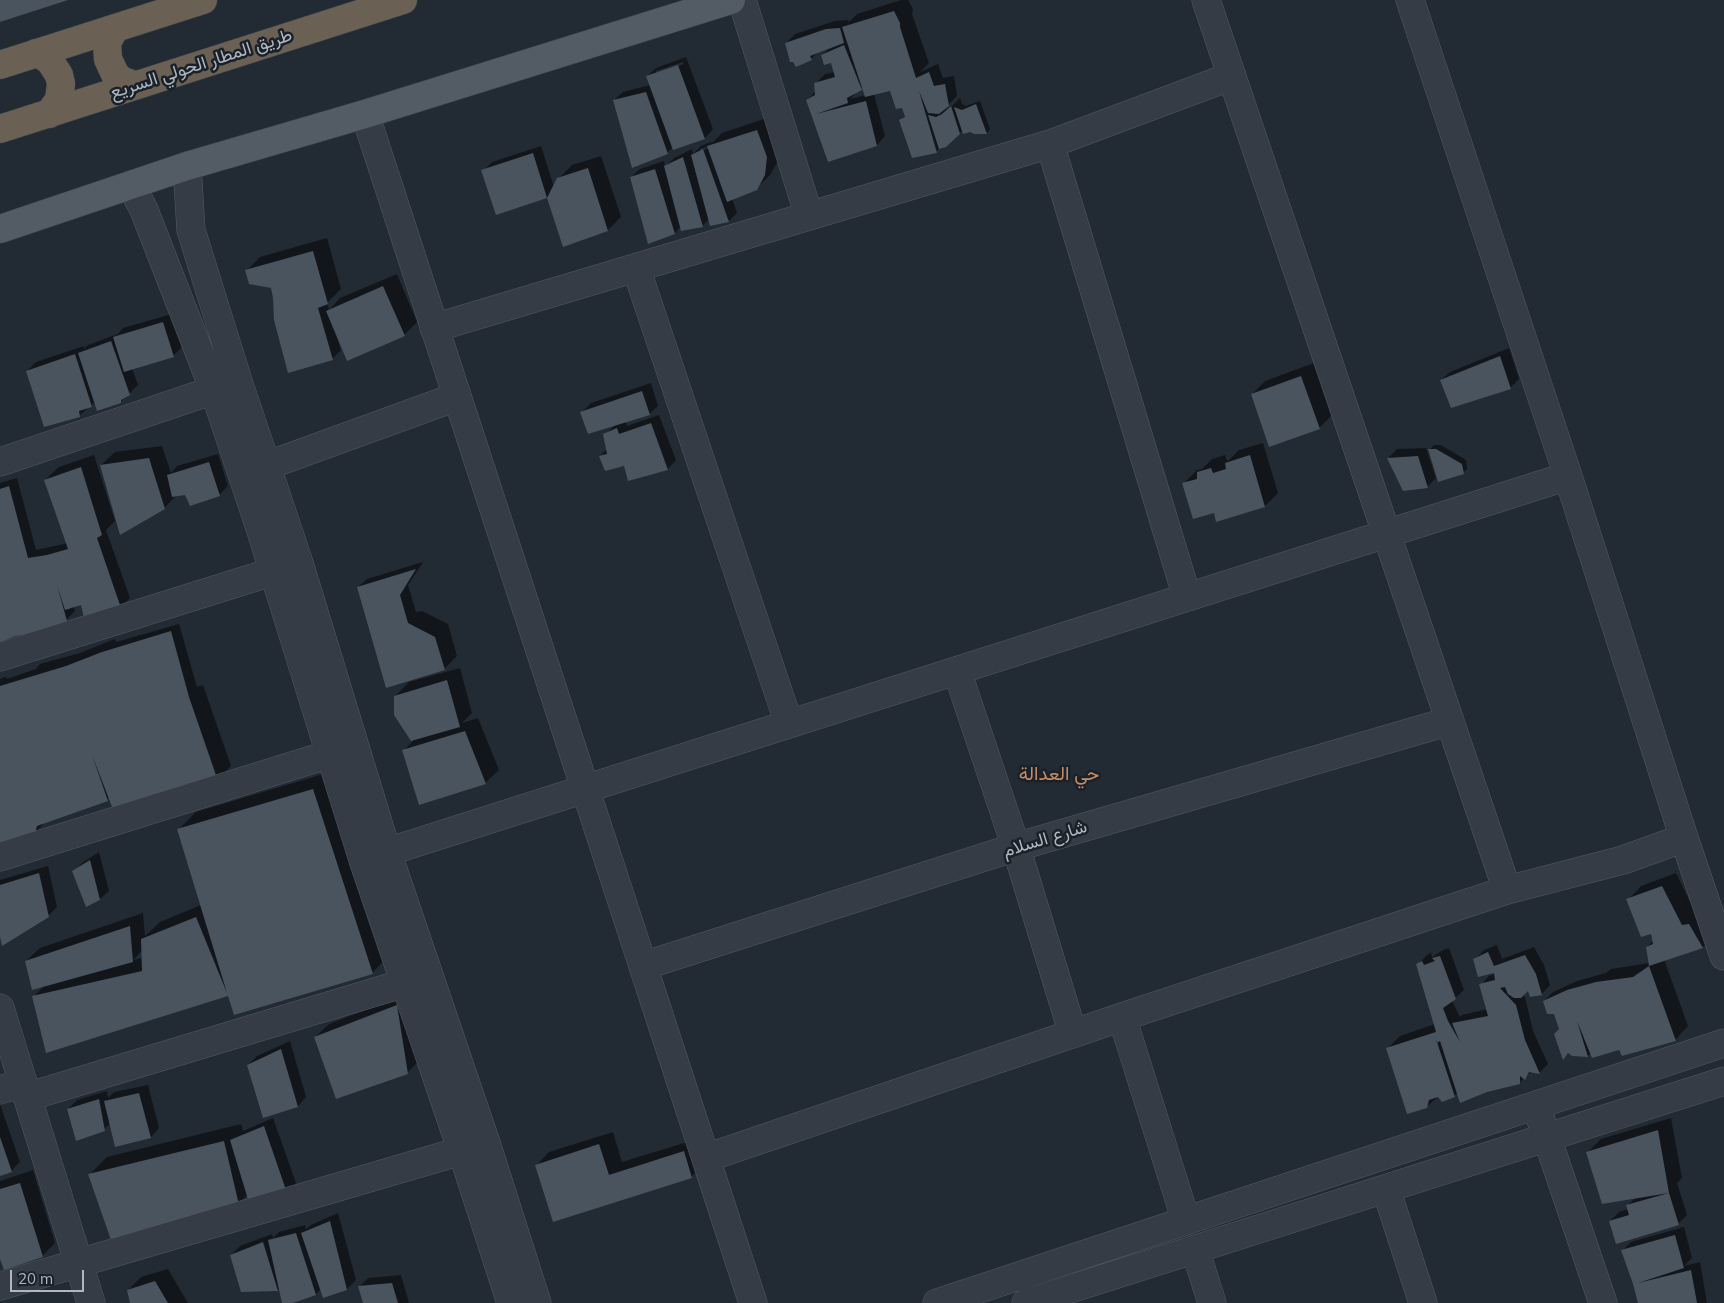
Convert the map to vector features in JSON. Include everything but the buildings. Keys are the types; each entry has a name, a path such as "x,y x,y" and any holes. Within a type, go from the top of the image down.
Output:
{"highway":[{"path":"0,65 203,0"},
{"name":"طريق المطار الحولي السريع","path":"0,130 134,85 403,0"},
{"path":"115,28 107,43 108,59 115,74 121,80 134,85"},
{"path":"36,53 50,61 59,75 61,84 59,100 49,114"}],"main road":[{"path":"0,229 187,166 365,114 731,0"}],"street":[{"path":"742,0 809,216"},
{"path":"1206,0 1507,890"},
{"path":"1410,0 1568,476 1684,838 1724,956"},
{"path":"434,328 1050,144 1232,76"},
{"path":"365,114 753,1303"},
{"path":"1050,144 1187,597"},
{"path":"187,166 191,230 266,466 275,572 330,754 363,860 405,983 537,1303"},
{"path":"131,185 144,210 214,390 272,524 387,852 474,1147 511,1303"},
{"path":"157,244 164,234 171,229 191,230"},
{"path":"636,268 789,724"},
{"path":"0,462 214,390"},
{"path":"266,466 456,397"},
{"path":"387,852 1568,476"},
{"path":"0,657 275,572"},
{"path":"957,671 1016,847 1073,1034"},
{"name":"شارع السلام","path":"643,966 1016,847 1450,721"},
{"path":"0,858 330,754"},
{"path":"706,1158 1122,1017 1507,890 1623,860 1684,838"},
{"path":"16,1090 405,983"},
{"path":"0,1008 16,1090 91,1303"},
{"path":"1122,1017 1186,1221"},
{"path":"936,1303 1724,1043"},
{"path":"1026,1303 1724,1081"},
{"path":"1535,1105 1603,1303"},
{"path":"0,1286 474,1147"},
{"path":"1386,1189 1422,1303"},
{"path":"1195,1249 1212,1303"}],"district":[{"name":"حي العدالة","path":"1059,774"}]}
